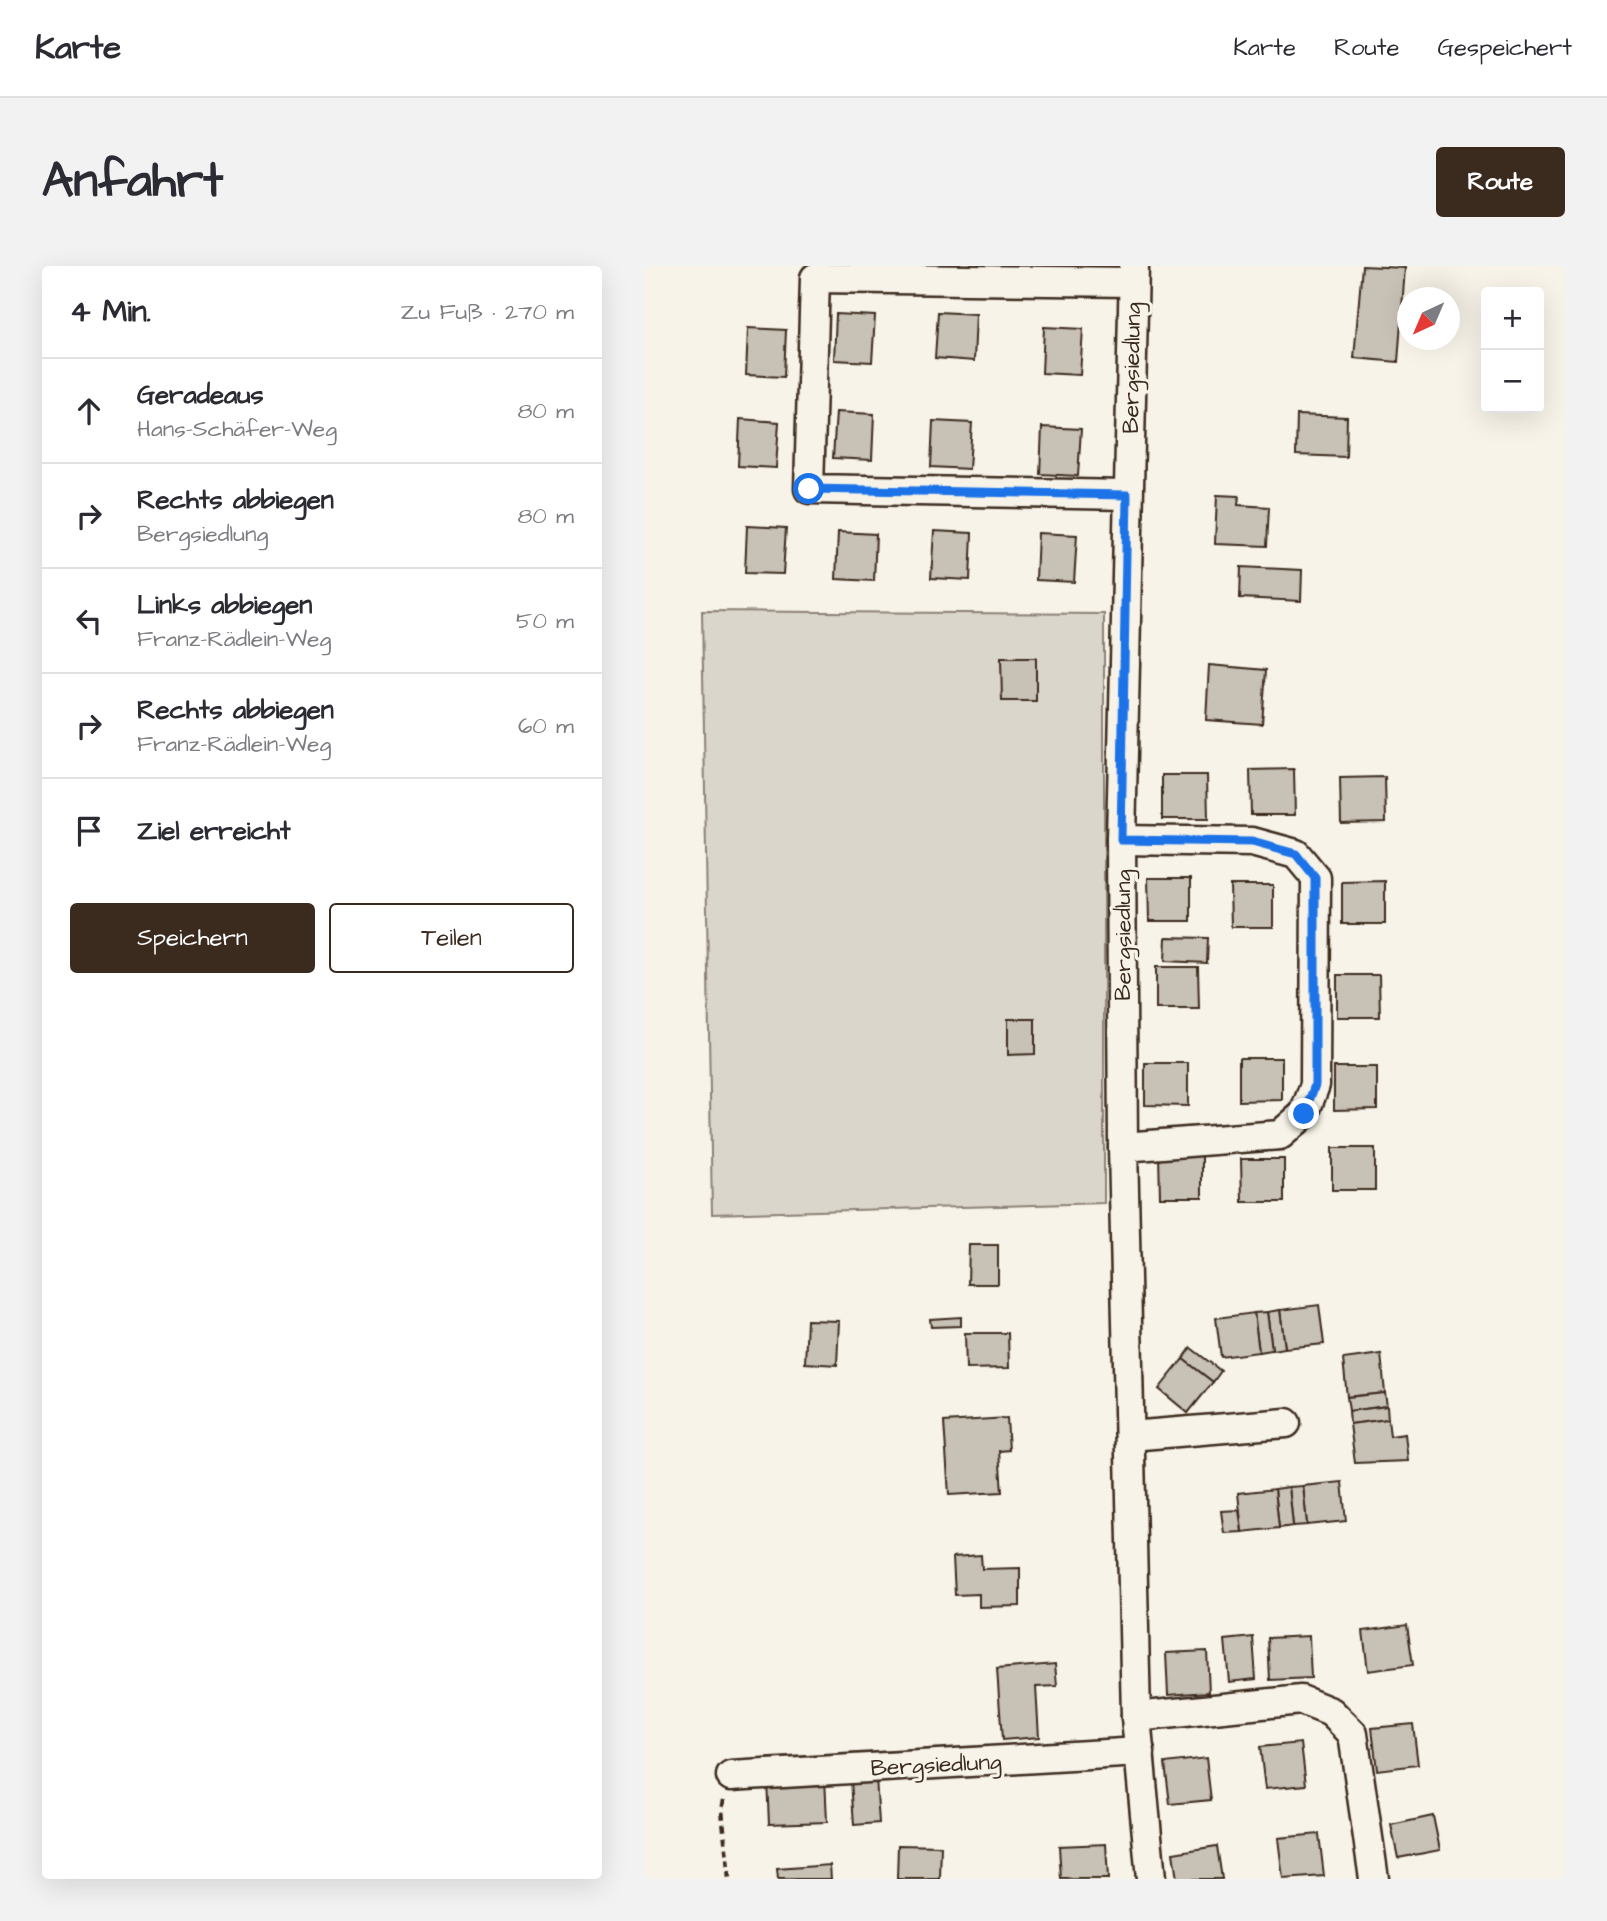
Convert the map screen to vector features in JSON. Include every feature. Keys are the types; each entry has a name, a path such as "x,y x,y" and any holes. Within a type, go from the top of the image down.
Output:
{"street":[{"name":"Bergsiedlung","path":"1134,274 1121,840 1123,1147 1136,1717 1151,1879"},
{"path":"1127,495 809,489 815,278 1134,274"},
{"path":"1121,840 1252,842 1296,854 1315,878 1315,1085 1304,1114 1280,1135 1123,1147"},
{"path":"1130,1436 1286,1423"},
{"path":"1136,1717 1301,1700 1331,1712 1353,1734 1374,1879"},
{"name":"Bergsiedlung","path":"731,1776 1140,1752"}],"path":[{"path":"729,1879 722,1810 731,1776"}],"shaded area":[{"path":"702,611 1104,614 1104,1203 712,1214"}],"building":[{"path":"1362,266 1405,268 1404,287 1397,287 1398,362 1354,358"},
{"path":"938,312 976,314 974,361 935,358"},
{"path":"836,314 875,316 872,362 834,360"},
{"path":"1044,327 1083,329 1080,375 1042,373"},
{"path":"748,328 786,330 784,377 746,375"},
{"path":"836,412 874,414 872,460 833,458"},
{"path":"1297,415 1347,417 1346,457 1296,455"},
{"path":"740,419 779,422 776,468 738,466"},
{"path":"933,421 972,423 969,469 931,467"},
{"path":"1042,427 1081,429 1078,476 1040,474"},
{"path":"1217,495 1239,496 1238,505 1269,507 1267,546 1215,544"},
{"path":"747,526 786,528 783,574 745,573"},
{"path":"934,531 972,533 970,580 931,578"},
{"path":"838,532 876,534 874,581 836,579"},
{"path":"1038,533 1077,535 1074,582 1036,580"},
{"path":"1241,567 1302,570 1301,601 1240,598"},
{"path":"1001,658 1036,658 1036,701 1002,701"},
{"path":"1209,665 1266,670 1262,724 1206,720"},
{"path":"1294,769 1295,815 1251,815 1250,770"},
{"path":"1162,775 1207,775 1208,819 1162,819"},
{"path":"1385,777 1386,822 1341,823 1340,778"},
{"path":"1148,878 1191,878 1191,921 1149,921"},
{"path":"1385,881 1385,924 1342,924 1342,882"},
{"path":"1230,885 1273,885 1273,927 1231,927"},
{"path":"1166,937 1208,938 1207,963 1165,961"},
{"path":"1156,967 1198,967 1199,1009 1156,1009"},
{"path":"1337,975 1379,975 1380,1017 1337,1017"},
{"path":"1008,1019 1035,1019 1035,1054 1008,1055"},
{"path":"1239,1058 1282,1058 1282,1100 1239,1101"},
{"path":"1145,1063 1188,1063 1188,1106 1145,1105"},
{"path":"1334,1067 1377,1067 1377,1109 1334,1110"},
{"path":"1332,1148 1375,1148 1375,1190 1332,1190"},
{"path":"1159,1155 1202,1155 1202,1197 1160,1197"},
{"path":"1241,1159 1284,1159 1284,1202 1242,1202"},
{"path":"969,1245 998,1245 998,1284 968,1284"},
{"path":"1319,1305 1324,1344 1285,1348 1280,1310"},
{"path":"1280,1310 1285,1348 1272,1350 1267,1312"},
{"path":"1267,1312 1272,1350 1259,1352 1254,1313"},
{"path":"1254,1313 1259,1352 1221,1357 1216,1318"},
{"path":"961,1317 961,1326 931,1327 930,1319"},
{"path":"807,1320 839,1321 837,1365 805,1363"},
{"path":"965,1333 1008,1333 1009,1368 966,1369"},
{"path":"1191,1348 1221,1371 1213,1382 1183,1359"},
{"path":"1381,1354 1385,1393 1347,1397 1343,1359"},
{"path":"1183,1359 1213,1382 1188,1413 1159,1389"},
{"path":"1385,1393 1387,1406 1349,1411 1347,1397"},
{"path":"1387,1406 1388,1419 1350,1424 1349,1411"},
{"path":"1007,1418 1009,1450 999,1451 1002,1492 949,1495 944,1422"},
{"path":"1388,1419 1390,1436 1405,1434 1408,1461 1355,1463 1350,1424"},
{"path":"1342,1482 1346,1521 1307,1525 1303,1486"},
{"path":"1303,1486 1307,1525 1293,1526 1289,1487"},
{"path":"1289,1487 1293,1526 1279,1528 1275,1489"},
{"path":"1275,1489 1279,1528 1242,1532 1238,1493"},
{"path":"1239,1510 1242,1532 1224,1533 1221,1511"},
{"path":"981,1555 982,1569 1020,1568 1020,1606 979,1607 979,1594 955,1595 953,1557"},
{"path":"1407,1625 1413,1665 1368,1671 1363,1631"},
{"path":"1309,1636 1311,1678 1270,1680 1268,1638"},
{"path":"1253,1637 1256,1679 1229,1682 1225,1640"},
{"path":"1207,1651 1209,1692 1168,1695 1166,1653"},
{"path":"1055,1664 1057,1686 1036,1687 1039,1737 1002,1740 997,1669"},
{"path":"1413,1724 1418,1765 1377,1770 1372,1728"},
{"path":"1301,1743 1306,1785 1265,1789 1260,1747"},
{"path":"1206,1758 1211,1800 1170,1804 1165,1763"},
{"path":"825,1777 827,1822 769,1824 767,1779"},
{"path":"876,1778 879,1823 854,1825 851,1780"},
{"path":"1433,1816 1440,1850 1398,1858 1391,1825"},
{"path":"1319,1834 1324,1876 1283,1879 1278,1838"},
{"path":"1106,1844 1108,1879 1061,1879 1059,1846"},
{"path":"898,1845 941,1846 940,1879 897,1879"},
{"path":"1217,1846 1222,1879 1177,1879 1173,1853"},
{"path":"830,1865 831,1879 778,1879 777,1869"}],"route":[{"path":"809,489 1127,495 1121,840 1252,842 1296,854 1315,878 1315,1085 1304,1114"}]}
